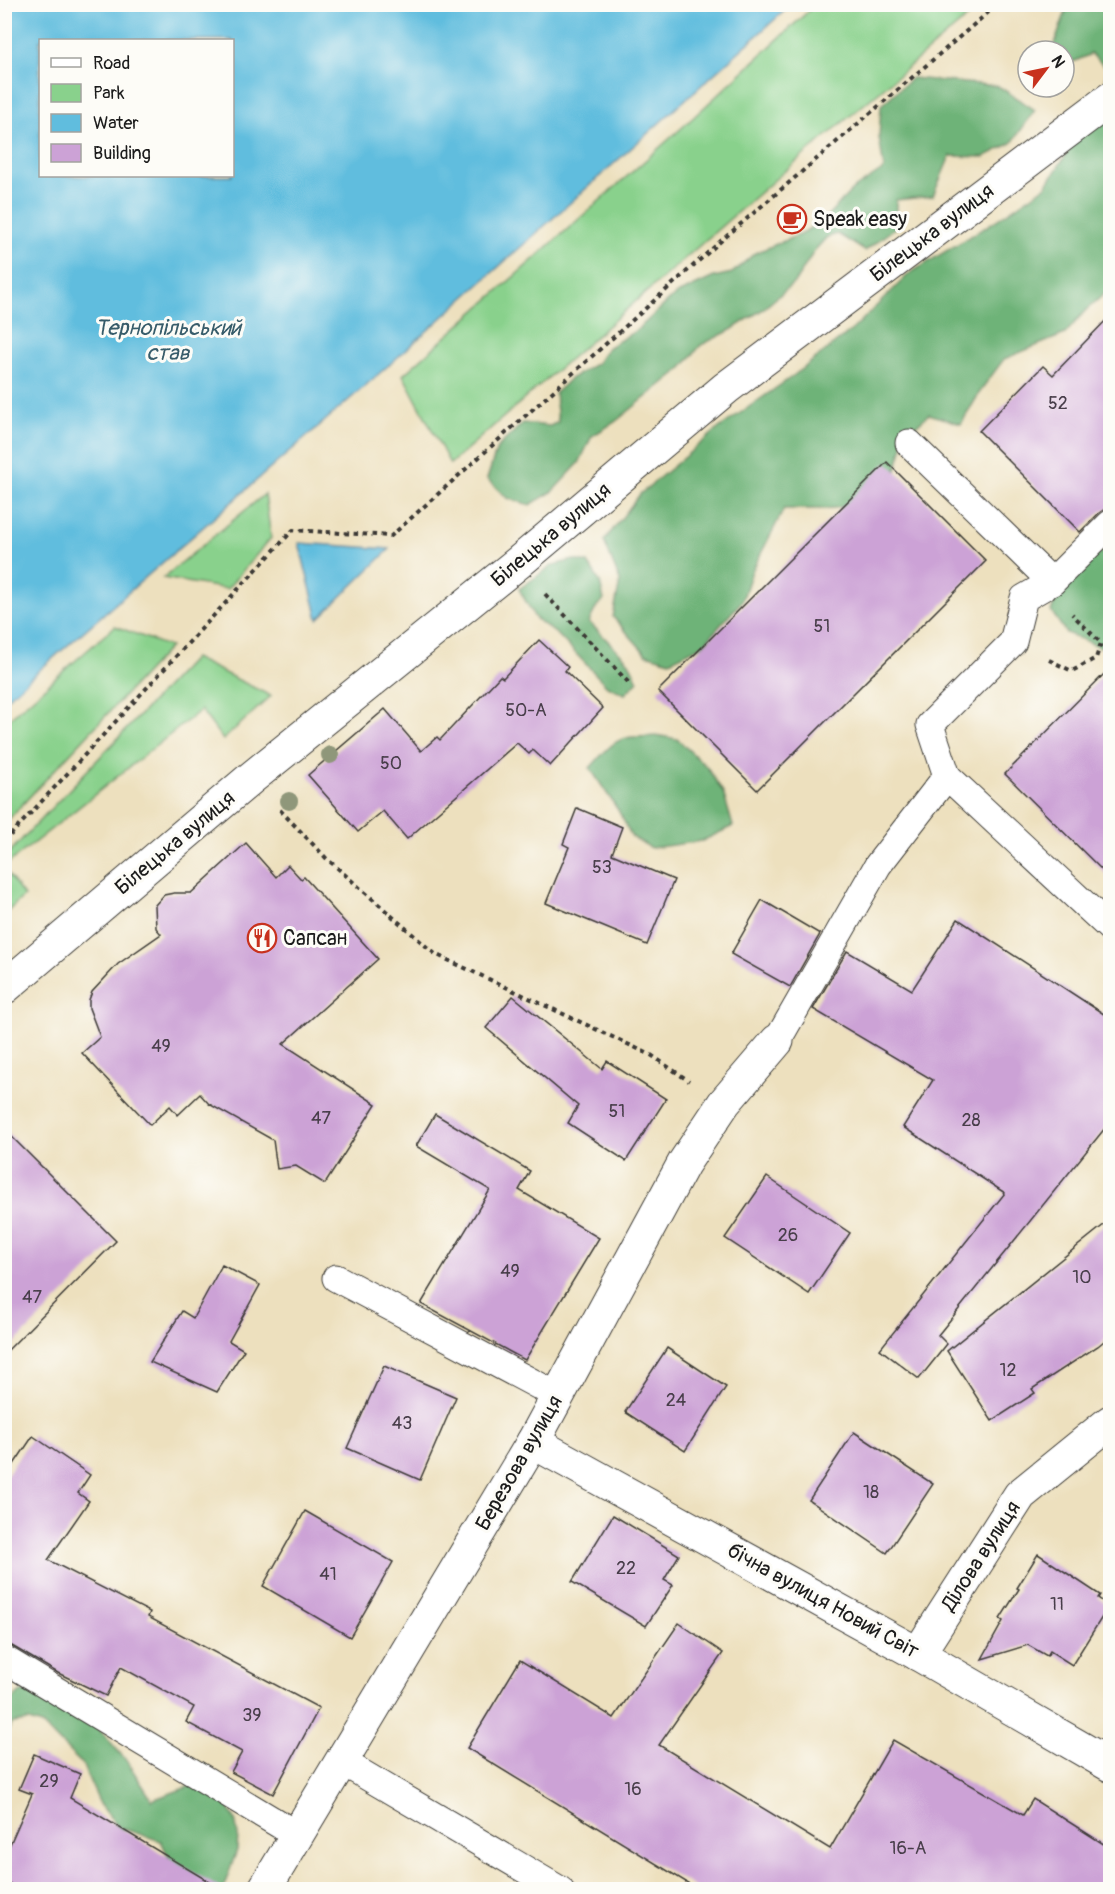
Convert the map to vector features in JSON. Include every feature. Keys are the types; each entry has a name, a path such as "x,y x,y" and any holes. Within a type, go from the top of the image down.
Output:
{"street":[{"name":"Білецька вулиця","path":"4,988 250,779 519,562 726,388 1110,99"},
{"name":"Березова вулиця","path":"264,1890 533,1442 684,1163 724,1103 777,1041"},
{"name":"Ділова вулиця","path":"918,1654 1020,1495 1110,1422"},
{"name":"бічна вулиця Новий Світ","path":"533,1442 918,1654 1110,1765"}],"lane":[{"path":"909,443 1052,582"},
{"path":"1110,524 1052,582 1024,598 1013,642 930,725 947,777 1110,928"},
{"path":"777,1041 878,865 947,777"},
{"path":"336,1278 558,1396"},
{"path":"4,1659 297,1835"},
{"path":"341,1761 560,1890"}],"path":[{"path":"4,842 293,530 391,536 722,240 998,4"},
{"path":"1013,642 1072,671 1096,658 1101,643 1061,602 1052,582"},
{"path":"538,587 629,683"},
{"path":"250,779 326,858 435,954 651,1055 724,1103"}],"green space":[{"path":"815,5 982,5 779,176 450,464 403,375 685,125"},
{"path":"1068,5 1110,5 1110,289 1085,311 1065,334 1004,359 983,387 961,424 929,414 906,435 895,474 853,506 784,509 752,571 742,601 703,645 670,661 646,654 613,617 620,581 604,541 640,494 719,428 793,376 853,329 910,273 992,223 1046,186 1104,96 1107,68 1091,54 1076,61 1076,39 1056,39"},
{"path":"912,78 998,86 1035,110 1012,143 984,157 950,156 933,196 896,200 896,227 865,251 838,234 827,237 815,250 795,282 762,310 731,330 701,345 681,369 615,422 592,436 579,463 552,492 530,505 507,498 487,479 497,448 523,423 550,426 558,422 555,393 570,379 597,363 607,348 637,330 675,295 714,277 732,273 755,253 801,234 824,219 851,191 884,169 879,137 881,105"},
{"path":"265,494 271,538 227,589 163,578"},
{"path":"1104,551 1110,551 1110,651 1066,633 1051,611 1065,583 1077,568"},
{"path":"574,560 588,563 600,582 604,600 597,606 589,622 629,662 638,681 625,694 607,686 559,636 535,618 519,589 553,565"},
{"path":"115,626 170,647 5,823 5,722"},
{"path":"194,658 271,696 223,740 201,710 5,866 5,857"},
{"path":"661,736 677,739 707,767 723,792 733,826 702,841 651,848 632,837 618,810 590,768 607,749 620,740"},
{"path":"5,870 24,896 5,914"},
{"path":"49,1687 86,1714 126,1760 152,1800 193,1785 227,1804 235,1819 238,1835 237,1850 223,1889 174,1889 173,1866 161,1841 118,1827 100,1804 82,1764 42,1725 29,1721 13,1723 5,1734 5,1705 21,1692"}],"water":[{"name":"Тернопільський став","path":"5,4 791,4 791,5 389,365 5,700"},
{"path":"299,543 390,549 318,619"}],"building":[{"path":"1110,316 1110,509 1099,513 1080,532 979,431 1043,366 1053,375"},
{"path":"887,462 986,561 757,790 658,691"},
{"path":"539,640 568,667 565,671 603,708 550,766 533,750 529,754 517,743 407,839 383,811 358,832 308,775 385,709 421,751 437,737 440,740 500,676 503,678"},
{"path":"1110,668 1110,878 1005,774"},
{"path":"577,808 622,827 612,854 674,880 647,945 546,903 569,847 563,844"},
{"path":"246,843 276,877 288,865 301,879 304,877 378,959 283,1044 376,1104 325,1184 296,1166 277,1169 273,1140 209,1104 200,1094 178,1115 170,1106 150,1125 82,1053 100,1037 89,1008 92,992 118,964 161,934 156,928 155,905 164,895 191,893"},
{"path":"762,900 820,934 790,987 731,954"},
{"path":"958,919 1110,1018 1110,1122 938,1335 947,1344 919,1379 880,1349 1005,1193 903,1127 933,1080 813,1009 847,951 912,990"},
{"path":"513,996 602,1069 607,1061 666,1099 626,1161 568,1123 578,1106 486,1028"},
{"path":"435,1114 530,1171 519,1190 599,1238 525,1360 421,1304 490,1190 416,1146"},
{"path":"4,1129 116,1241 4,1354"},
{"path":"767,1177 850,1233 809,1294 725,1238"},
{"path":"1110,1220 1110,1336 1032,1389 1035,1393 992,1421 947,1351"},
{"path":"222,1265 260,1285 229,1341 244,1350 217,1392 150,1362 182,1311 193,1318"},
{"path":"667,1348 726,1387 685,1451 625,1412"},
{"path":"384,1366 456,1397 420,1480 347,1448"},
{"path":"854,1432 933,1484 887,1553 809,1500"},
{"path":"33,1436 90,1475 78,1493 89,1501 48,1560 150,1612 148,1617 319,1708 273,1794 231,1772 242,1752 186,1722 194,1707 121,1667 106,1696 4,1643 4,1479"},
{"path":"305,1511 393,1562 350,1637 263,1586"},
{"path":"613,1515 679,1555 664,1580 673,1585 646,1626 572,1582"},
{"path":"1038,1554 1100,1595 1098,1598 1109,1606 1072,1665 1050,1651 1047,1656 1028,1645 982,1659 1003,1621 1000,1619"},
{"path":"679,1623 723,1653 659,1745 830,1849 893,1740 1023,1815 1033,1799 1110,1848 1110,1890 699,1890 467,1748 520,1660 614,1718"},
{"path":"34,1754 80,1774 70,1798 223,1890 22,1890 4,1882 4,1858 32,1794 19,1789"}],"place":[{"name":"Speak easy","path":"792,219"},
{"name":"Сапсан","path":"262,938"}]}
